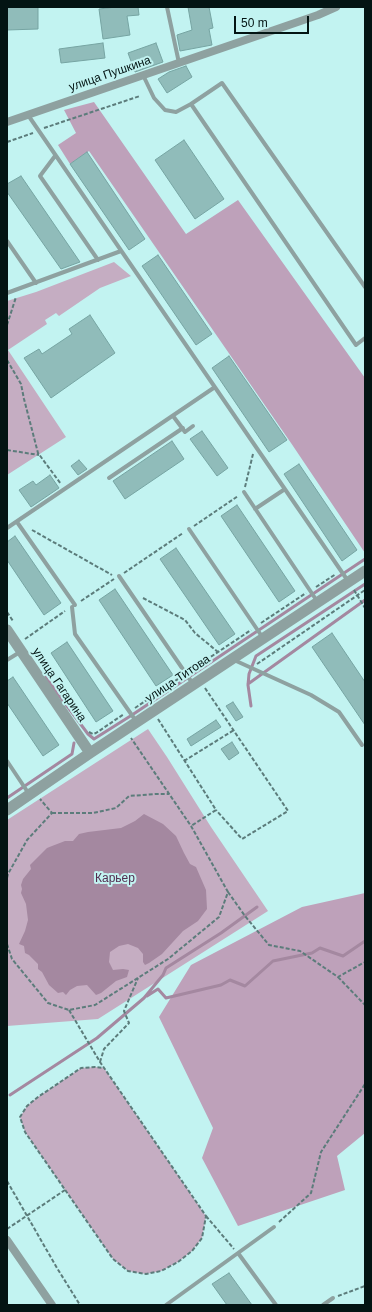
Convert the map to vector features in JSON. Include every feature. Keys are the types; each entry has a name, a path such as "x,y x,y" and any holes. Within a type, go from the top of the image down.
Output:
{"street":[{"name":"улица Пушкина","path":"7,122 221,49 318,15 336,7"},
{"name":"улица Титова","path":"7,810 34,797 90,753 365,571"},
{"name":"улица Гагарина","path":"11,627 21,651 90,753"},
{"path":"7,1240 52,1305"}],"lane":[{"path":"167,7 178,63"},
{"path":"143,75 154,98 165,110 176,112 222,84 365,287"},
{"path":"191,104 356,345 365,338"},
{"path":"28,115 348,582"},
{"path":"55,156 40,176 98,260"},
{"path":"7,241 36,283"},
{"path":"7,293 121,251"},
{"path":"360,342 365,343"},
{"path":"8,527 65,490 215,387"},
{"path":"173,416 185,432 193,426"},
{"path":"110,478 182,428"},
{"path":"255,509 285,489"},
{"path":"244,492 318,602"},
{"path":"17,522 73,606 75,634 136,722"},
{"path":"189,529 263,638"},
{"path":"119,576 193,685"},
{"path":"7,660 21,651"},
{"path":"232,659 242,665 260,671 311,695 339,712 362,745"},
{"path":"7,761 34,797"},
{"path":"166,1305 274,1227"},
{"path":"238,1253 276,1305"},
{"path":"323,1305 333,1298"}],"path":[{"path":"7,142 38,130 140,96"},
{"path":"7,325 19,289"},
{"path":"7,360 21,384 38,453 65,490"},
{"path":"119,576 244,492 255,446"},
{"path":"7,450 40,456"},
{"path":"17,522 116,578 25,639 21,634"},
{"path":"88,732 93,734 96,733 340,571"},
{"path":"251,668 356,594 365,590"},
{"path":"129,591 185,620 195,633 221,654"},
{"path":"356,594 365,608"},
{"path":"7,612 11,627"},
{"path":"157,718 216,810 242,838 288,811 205,688"},
{"path":"184,761 234,730"},
{"path":"131,738 191,826 228,892 245,916 269,945 300,951 338,977 365,1004"},
{"path":"34,797 52,813 93,813 116,808 129,796 169,794"},
{"path":"191,826 216,810"},
{"path":"7,878 27,840 52,813"},
{"path":"7,944 12,959 48,1004 69,1010 95,1005 168,959 219,917 228,892"},
{"path":"338,977 365,962"},
{"path":"100,1062 104,1049 129,1023 124,1011 138,978"},
{"path":"69,1010 100,1062 206,1216 238,1253"},
{"path":"104,1068 95,1066 81,1068 27,1106 20,1117 25,1132 113,1259 128,1271 146,1274 161,1271 178,1262 192,1251 202,1238 206,1216"},
{"path":"274,1227 311,1193 321,1152 365,1084"},
{"path":"7,1181 80,1305"},
{"path":"7,1229 65,1190"},
{"path":"333,1298 365,1286"}],"green space":[{"path":"114,262 131,276 100,288 59,316 56,313 45,320 47,324 8,350 66,437 7,475 7,301 36,292"},
{"name":"Карьер","path":"148,729 211,827 268,911 98,1019 7,1026 7,820"},
{"path":"81,1068 104,1068 206,1216 202,1238 192,1251 178,1262 161,1271 146,1274 128,1271 113,1259 25,1132 20,1117 27,1106 38,1097"}],"shaded area":[{"path":"94,102 186,234 238,200 365,378 365,553 291,443 89,151 70,164 58,145 76,133 64,110"},
{"path":"144,814 163,824 176,836 190,864 196,867 206,890 207,909 198,921 183,931 162,954 145,965 143,962 143,954 138,948 128,944 119,946 110,952 109,962 113,970 129,970 127,977 116,981 101,993 96,995 87,985 77,986 70,990 66,995 63,992 58,993 49,985 42,972 38,969 38,964 25,953 24,946 19,944 28,920 26,904 21,893 23,879 31,869 30,865 47,848 65,841 73,841 79,834 121,828 135,821"},
{"path":"365,893 365,1133 337,1156 345,1190 238,1226 202,1158 213,1128 159,1017 191,965 302,907"}],"building":[{"path":"7,7 38,7 38,29 7,30"},
{"path":"138,7 139,15 127,16 130,35 103,39 99,9"},
{"path":"188,7 209,7 213,28 209,29 212,45 180,51 177,35 192,30"},
{"path":"103,43 105,58 61,63 59,49"},
{"path":"156,43 163,62 135,72 128,53"},
{"path":"186,66 192,77 167,93 158,79 169,72"},
{"path":"184,140 224,199 195,219 155,160"},
{"path":"87,152 145,239 129,250 70,164"},
{"path":"21,176 80,262 61,269 7,192 7,184"},
{"path":"158,255 212,334 196,345 142,266"},
{"path":"90,315 115,353 51,398 24,358 39,349 42,354 72,334 69,329"},
{"path":"229,356 287,440 269,452 212,368"},
{"path":"202,431 228,468 217,476 190,439"},
{"path":"172,441 184,459 125,499 113,481"},
{"path":"79,460 87,469 78,475 71,466"},
{"path":"299,464 357,550 342,561 284,474"},
{"path":"50,475 59,488 31,507 19,490 33,481 36,485"},
{"path":"237,505 295,591 279,602 221,516"},
{"path":"15,536 61,603 44,615 7,560 7,542"},
{"path":"176,548 235,634 219,645 160,559"},
{"path":"115,589 173,675 156,686 99,600"},
{"path":"332,633 365,682 365,725 312,647"},
{"path":"67,642 113,711 96,722 51,653"},
{"path":"13,677 59,745 43,756 7,703 7,681"},
{"path":"233,702 243,717 236,721 226,706"},
{"path":"216,720 221,727 191,746 187,739"},
{"path":"232,742 239,753 229,760 221,749"},
{"path":"229,1273 252,1305 227,1305 212,1284"}],"waterway":[{"path":"43,674 88,734 94,739 365,559"},
{"path":"251,706 248,685 249,674 256,656 365,584"},
{"path":"248,684 365,600"},
{"path":"7,798 72,754 74,743"},
{"path":"10,1095 97,1038 144,998 163,975 166,968 221,933 257,907"},
{"path":"147,996 158,989 166,998 221,985 230,980 245,986 273,961 312,953 320,948 343,956 365,941"}]}
